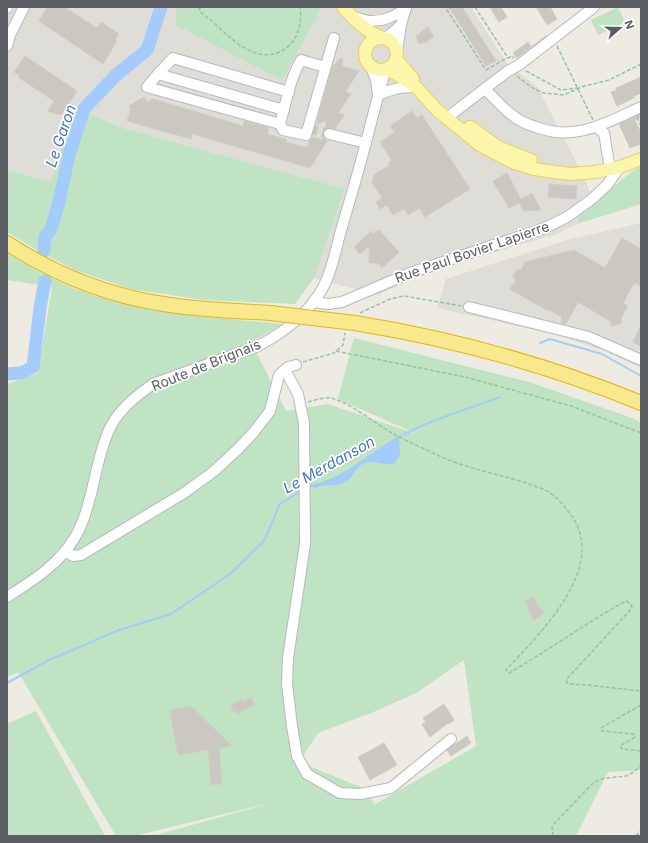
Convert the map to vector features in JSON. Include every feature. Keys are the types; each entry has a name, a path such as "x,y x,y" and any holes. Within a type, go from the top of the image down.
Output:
{"highway":[{"path":"7,243 37,262 76,280 95,288 132,298 154,303 191,308 270,314 355,323 415,334 499,354 585,381 641,403"}],"main road":[{"path":"339,7 362,33 366,46 365,59 371,67 378,70 387,69 392,66 397,55"},
{"path":"343,7 367,30 391,41 397,55 413,79 433,98 498,147 529,160 558,167 614,165 619,161 641,152"},
{"path":"366,46 373,39 384,38"},
{"path":"387,69 416,87 437,110 480,145 512,162 534,169 570,174 595,172 614,165 641,159"}],"street":[{"path":"8,39 24,7"},
{"path":"453,113 554,39 594,7"},
{"path":"353,18 368,21 382,20 390,18 406,8"},
{"path":"397,55 401,26 406,8"},
{"path":"384,38 401,26"},
{"path":"325,67 301,60 294,72 280,124 283,130 306,135 334,38"},
{"path":"280,124 147,87 173,58 289,92"},
{"path":"371,67 376,80 378,95 400,87 416,87"},
{"name":"Route de Brignais","path":"7,597 45,570 65,551 75,537 84,518 110,429 128,404 153,384 258,346 283,331 300,317 322,290 334,256 378,95 387,69"},
{"path":"158,74 284,110"},
{"path":"485,89 517,119 546,131 561,133 574,132 596,127 641,107"},
{"path":"596,127 604,133 614,165"},
{"path":"329,134 366,143"},
{"name":"Rue Paul Bovier Lapierre","path":"313,302 328,304 342,302 410,273 545,228 567,217 592,199 607,185 614,165"},
{"name":"Rue Paul Bovier Lapierre","path":"322,290 333,297 355,296"},
{"path":"469,307 589,337 641,360"},
{"path":"65,551 73,556 81,555 184,493 213,472 254,432 270,411 279,375 285,370 296,365"},
{"path":"285,370 298,394 304,423 305,544 288,658 287,684 297,756 307,774 340,793 360,794 391,788 451,739"}],"path":[{"path":"201,7 199,10 204,16 229,37 256,54 266,55 280,52 297,36 301,12 300,7"},
{"path":"453,7 447,10 486,70 512,56 515,67 525,83 531,87 544,93 564,95 578,88"},
{"path":"475,7 508,58"},
{"path":"554,39 596,127"},
{"path":"515,67 561,90 578,88 609,80 641,64"},
{"path":"336,351 464,377 572,406 641,433"},
{"path":"300,403 326,398 341,401 392,433 437,455 461,465 546,490 562,503 575,521 580,532 582,550 573,587 549,623 506,670 510,673 538,657 626,601 631,604 632,608 566,680 568,684 641,690"},
{"path":"641,705 601,728 602,731 633,734 635,737 620,746 622,749 641,751"},
{"path":"553,836 552,826 590,785 600,779 626,776 634,772 641,765"},
{"path":"637,836 641,830"}],"shaded area":[{"path":"7,7 471,7 506,62 538,88 584,177 591,195 579,214 577,224 557,234 471,259 415,278 378,295 314,278 345,189 122,128 73,107 51,182 7,170"},
{"path":"641,223 641,368 602,350 553,334 437,308 446,279 567,240"}],"green space":[{"path":"176,7 322,7 282,80 176,25"},
{"path":"618,7 625,22 598,35 591,20"},
{"path":"73,107 122,128 345,189 314,278 295,304 204,300 130,289 75,270 40,252 7,232 7,170 51,182"},
{"path":"641,167 641,204 577,224 579,214 634,170"},
{"path":"7,253 66,285 92,295 118,302 173,313 284,324 251,342 286,411 328,404 419,435 338,399 354,338 529,382 635,419 641,423 641,770 608,772 576,836 153,836 274,802 134,836 116,836 18,672 7,677 7,384 38,373 52,287 7,280","holes":["464,660 476,746 374,805 368,790 299,762 318,733 376,711 416,693"]},
{"path":"36,711 105,836 7,836 7,724"}],"water":[{"path":"398,438 400,455 395,463 365,463 359,467 351,478 345,482 315,488 312,487 312,485 330,480 348,470"}],"building":[{"path":"47,7 64,7 97,28 101,22 119,34 115,40 117,41 103,64 39,21"},
{"path":"457,7 462,7 496,61 486,66 451,10"},
{"path":"494,7 501,7 507,17 499,22 491,9"},
{"path":"536,7 550,7 557,19 547,25"},
{"path":"428,27 434,37 424,43 419,44 416,36"},
{"path":"546,36 517,58 513,53 528,42 531,47"},
{"path":"25,56 77,91 61,115 48,111 54,101 18,77 19,75 14,72"},
{"path":"342,58 342,66 359,71 345,92 351,94 338,113 344,115 335,129 325,129 327,120 317,124 318,118 333,65"},
{"path":"641,77 641,93 617,106 611,92 617,90 616,88"},
{"path":"144,97 147,102 153,99 243,126 244,121 269,128 267,134 286,139 286,142 307,148 312,137 323,140 323,137 327,141 310,168 192,134 191,139 127,121 131,108 129,106"},
{"path":"412,111 417,118 422,115 470,189 425,217 419,208 408,215 404,209 393,215 387,205 380,209 376,202 382,198 372,182 375,174 390,165 388,163 392,161 380,142 395,132 390,126"},
{"path":"641,114 641,117 635,120 641,133 641,144 630,148 619,124"},
{"path":"507,173 521,199 532,193 541,210 524,211 519,203 509,208 493,181"},
{"path":"549,184 577,186 576,199 548,197"},
{"path":"379,230 399,252 382,268 378,263 369,263 369,246 360,254 354,247 371,231 374,234"},
{"path":"622,238 641,249 641,286 634,283 623,303 628,306 621,318 622,323 612,326 610,321 578,302 566,324 561,323 562,317 549,310 548,311 510,289 516,280 513,276 517,270 521,270 525,262 574,250 605,268"},
{"path":"641,325 641,346 633,342"},
{"path":"534,597 538,608 541,607 544,614 533,620 525,601"},
{"path":"251,697 255,705 237,714 235,710 233,712 230,706 242,699 243,701"},
{"path":"444,704 454,720 430,737 422,724 426,722 423,718"},
{"path":"191,706 232,746 219,748 222,784 211,785 208,750 178,755 170,710"},
{"path":"467,736 471,743 451,756 447,750"},
{"path":"384,743 397,765 370,780 358,757"}],"waterway":[{"name":"Le Garon","path":"44,251 45,237 51,229 58,206 69,155 84,109 115,76 147,50 161,7"},
{"name":"Le Garon","path":"7,374 21,373 33,367 40,308 45,281"},
{"name":"Le Merdanson","path":"540,343 550,339 602,354 641,376"},
{"name":"Le Merdanson","path":"324,482 342,474 388,443 409,432 500,397"},
{"name":"Le Merdanson","path":"309,487 317,484"},
{"name":"Le Merdanson","path":"7,683 47,661 119,630 171,614 230,574 264,541 280,504 301,491"}],"tunnel":[{"path":"308,128 329,134"}]}
